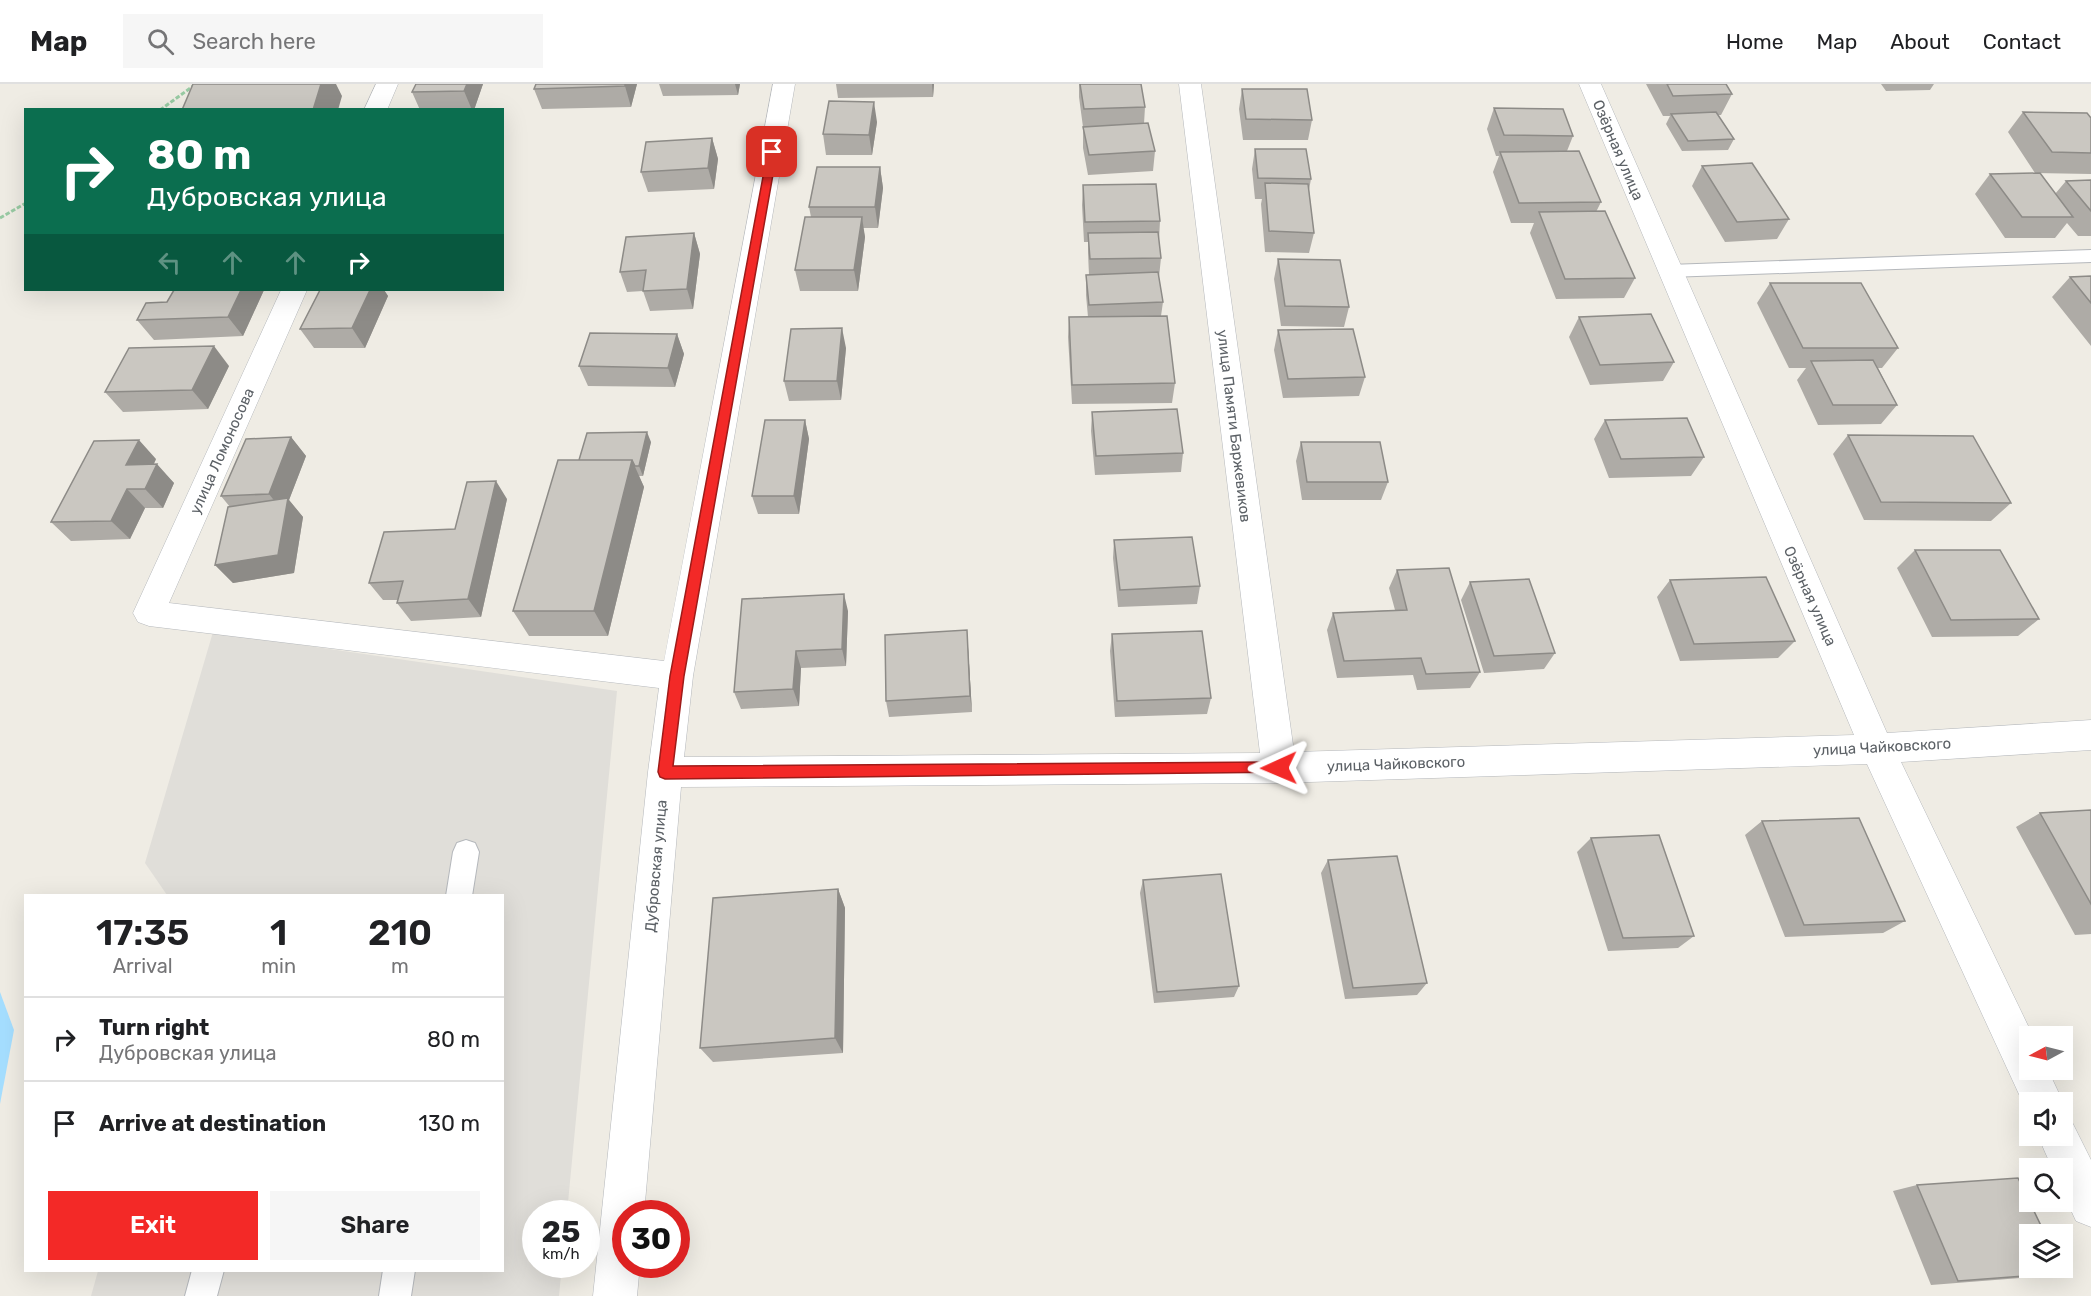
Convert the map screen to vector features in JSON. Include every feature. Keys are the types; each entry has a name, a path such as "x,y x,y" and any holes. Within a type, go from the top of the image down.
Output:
{"street":[{"path":"376,108 387,84"},
{"name":"Дубровская улица","path":"615,1296 665,772 677,676 784,84"},
{"name":"улица Памяти Баржевиков","path":"1190,84 1279,768"},
{"name":"Озёрная улица","path":"1590,84 1877,749 2038,1092"},
{"name":"улица Ломоносова","path":"294,291 149,613 677,676"},
{"name":"улица Чайковского","path":"665,772 1279,768 1877,749 2091,735"},
{"path":"2063,1146 2091,1206"}],"lane":[{"path":"1669,271 2091,256"},
{"path":"459,894 466,852"},
{"path":"201,1296 207,1272"},
{"path":"395,1296 399,1272"}],"path":[{"path":"163,108 195,84"},
{"path":"0,218 24,205"}],"shaded area":[{"path":"213,632 617,691 568,1200 522,1200 522,1278 561,1278 559,1296 91,1296 98,1272 504,1272 504,894 166,894 145,863"}],"water":[{"path":"0,992 14,1030 0,1104"}],"building":[{"path":"193,84 321,84 314,108 183,108"},
{"path":"416,84 467,84 464,91 412,92"},
{"path":"536,84 625,84 625,86 534,89"},
{"path":"1080,84 1141,84 1145,107 1084,109"},
{"path":"1667,84 1726,84 1732,94 1673,96"},
{"path":"1242,89 1307,89 1312,120 1246,119"},
{"path":"829,101 874,102 869,135 823,134"},
{"path":"1494,108 1563,109 1573,136 1504,135"},
{"path":"1716,112 1734,139 1688,141 1671,114"},
{"path":"2023,112 2087,113 2091,118 2091,153 2052,152"},
{"path":"1148,123 1155,151 1089,155 1083,127"},
{"path":"712,138 708,168 641,172 646,142"},
{"path":"1255,149 1306,149 1311,179 1258,178"},
{"path":"1579,151 1601,202 1519,203 1500,152"},
{"path":"1752,163 1789,219 1737,222 1702,166"},
{"path":"817,167 880,167 875,207 809,207"},
{"path":"2040,173 2073,217 2022,217 1990,174"},
{"path":"2091,180 2091,211 2066,181"},
{"path":"1265,183 1308,184 1314,233 1269,231"},
{"path":"1156,184 1160,221 1085,222 1083,185"},
{"path":"1605,211 1635,278 1565,279 1539,212"},
{"path":"805,217 862,217 854,270 795,270"},
{"path":"1158,232 1161,258 1090,259 1088,233"},
{"path":"694,233 687,289 643,291 646,270 620,272 626,237"},
{"path":"1278,259 1340,260 1349,307 1285,306"},
{"path":"1158,272 1163,302 1089,305 1086,275"},
{"path":"2091,276 2091,303 2070,277"},
{"path":"1770,283 1861,283 1898,348 1803,348"},
{"path":"173,291 241,291 228,317 137,320 146,303 167,302"},
{"path":"319,291 370,291 352,328 300,329"},
{"path":"1651,314 1674,362 1600,365 1579,317"},
{"path":"1167,316 1175,383 1072,385 1069,317"},
{"path":"842,328 837,381 784,381 791,329"},
{"path":"1353,329 1365,377 1288,379 1278,330"},
{"path":"590,333 677,334 668,368 579,366"},
{"path":"214,346 192,390 105,392 129,348"},
{"path":"1873,360 1897,405 1833,405 1811,361"},
{"path":"1177,409 1183,453 1096,456 1092,412"},
{"path":"1687,418 1704,457 1621,459 1605,420"},
{"path":"765,420 805,420 794,496 752,496"},
{"path":"647,432 639,466 635,466 632,460 579,460 587,433"},
{"path":"1848,435 1973,436 2011,503 1881,502"},
{"path":"291,437 269,494 221,496 246,439"},
{"path":"139,440 126,465 157,464 145,489 127,489 111,521 51,522 94,441"},
{"path":"1301,442 1380,442 1388,482 1307,482"},
{"path":"558,460 632,460 594,611 513,611"},
{"path":"496,481 468,599 397,603 403,581 369,583 384,532 455,529 467,482"},
{"path":"288,498 278,555 215,565 228,507"},
{"path":"1192,537 1200,586 1120,590 1114,540"},
{"path":"1915,550 2000,550 2039,619 1951,620"},
{"path":"1449,568 1480,672 1426,674 1421,658 1344,661 1333,613 1407,610 1397,570"},
{"path":"1766,577 1795,641 1694,644 1670,580"},
{"path":"1529,579 1555,653 1494,656 1470,582"},
{"path":"844,594 842,649 796,651 793,689 734,692 742,599"},
{"path":"967,630 970,696 886,701 885,635"},
{"path":"1202,631 1211,698 1117,701 1112,634"},
{"path":"2091,810 2091,904 2040,813"},
{"path":"1859,818 1905,921 1804,925 1762,821"},
{"path":"1659,835 1694,936 1623,938 1591,838"},
{"path":"1397,856 1427,983 1353,988 1328,860"},
{"path":"1221,874 1239,986 1157,992 1143,880"},
{"path":"838,889 835,1038 700,1048 713,898"},
{"path":"2018,1178 2019,1212 2034,1212 2040,1224 2019,1224 2019,1276 1958,1281 1917,1185"}],"route":[{"path":"772,152 677,676 665,772 1279,768"}]}
